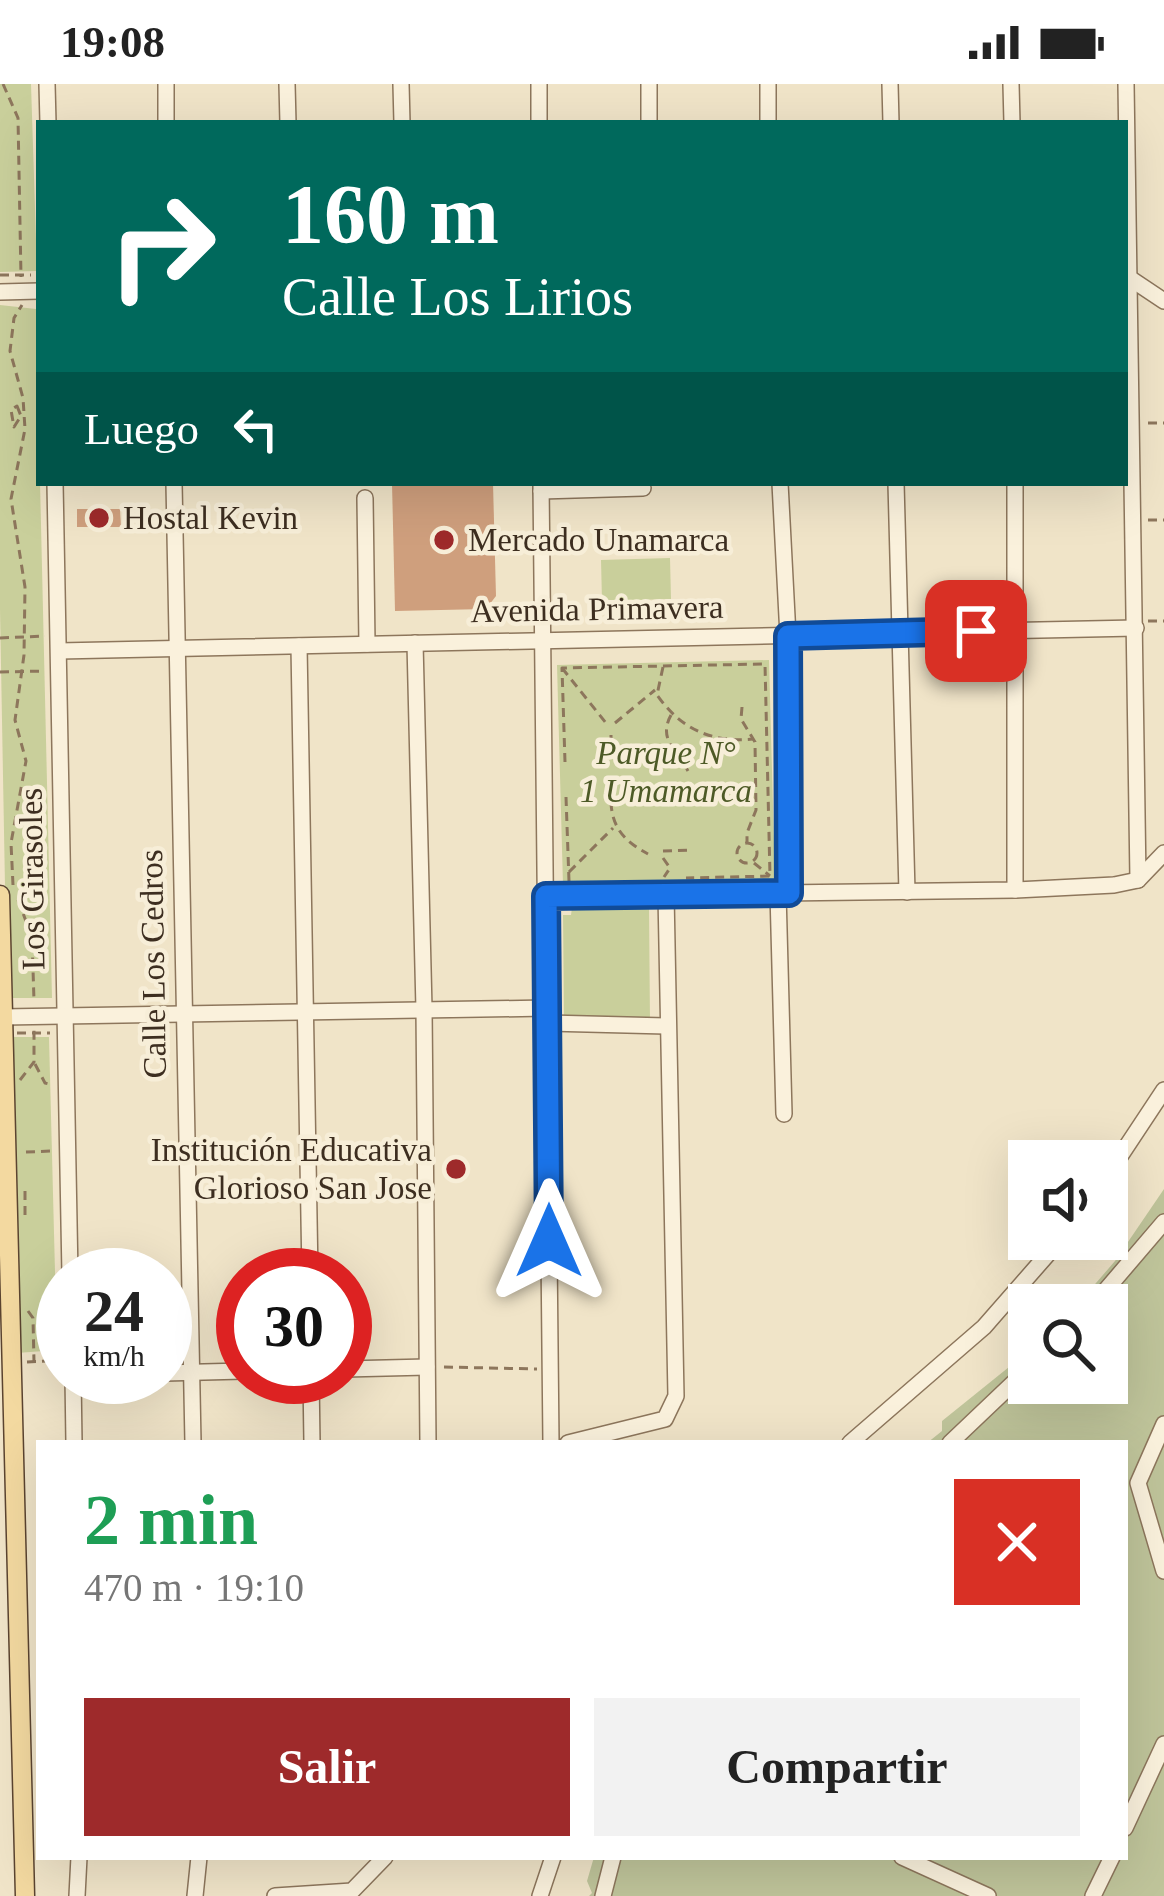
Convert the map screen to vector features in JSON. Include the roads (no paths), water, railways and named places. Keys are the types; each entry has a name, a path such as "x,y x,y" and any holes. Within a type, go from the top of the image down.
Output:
{"main road":[{"path":"0,895 3,1025 24,1362 32,1848 25,1896"}],"street":[{"path":"47,84 48,120"},
{"path":"166,84 166,120"},
{"path":"287,84 288,120"},
{"path":"401,84 402,120"},
{"path":"539,84 539,120"},
{"path":"649,84 649,120"},
{"path":"768,84 768,120"},
{"path":"890,84 891,120"},
{"path":"1011,84 1012,120"},
{"path":"1126,84 1126,120"},
{"path":"1128,276 1164,301"},
{"path":"0,292 27,286"},
{"path":"1128,346 1138,880"},
{"name":"Los Girasoles","path":"56,486 69,1248"},
{"name":"Calle Los Cedros","path":"174,486 189,1248"},
{"path":"780,486 788,636 784,1114"},
{"path":"896,486 907,892"},
{"path":"1015,486 1016,890"},
{"path":"551,1440 541,487 643,488"},
{"path":"365,498 368,644"},
{"name":"Avenida Primavera","path":"59,643 177,648 1136,628"},
{"path":"415,643 428,1440"},
{"path":"299,646 310,1248"},
{"path":"546,896 664,886 784,893 1114,885 1138,880 1164,853"},
{"path":"580,1440 665,1419 676,1396 664,886"},
{"path":"3,1025 184,1013 424,1009 666,1026"},
{"path":"1128,1144 1164,1090"},
{"path":"1111,1284 1164,1222"},
{"path":"853,1440 984,1327 1043,1260"},
{"path":"372,1368 427,1367"},
{"path":"953,1440 1008,1388"},
{"name":"Calle Los Cedros","path":"192,1396 194,1440"},
{"path":"73,1404 74,1440"},
{"path":"311,1404 312,1440"},
{"path":"1164,1424 1138,1483 1164,1571"},
{"path":"1128,1822 1164,1744"},
{"path":"77,1896 79,1860"},
{"path":"195,1896 199,1860"},
{"path":"275,1896 352,1894 382,1860"},
{"path":"540,1896 552,1860"},
{"path":"603,1896 612,1860"},
{"path":"909,1860 988,1896"},
{"path":"1094,1896 1111,1860"}],"place":[{"name":"Hostal Kevin","path":"99,518"},
{"name":"Mercado Unamarca","path":"444,540"},
{"name":"Institución Educativa Glorioso San Jose","path":"456,1169"}],"park label":[{"name":"Parque N° 1 Umamarca","path":"666,772"}]}
